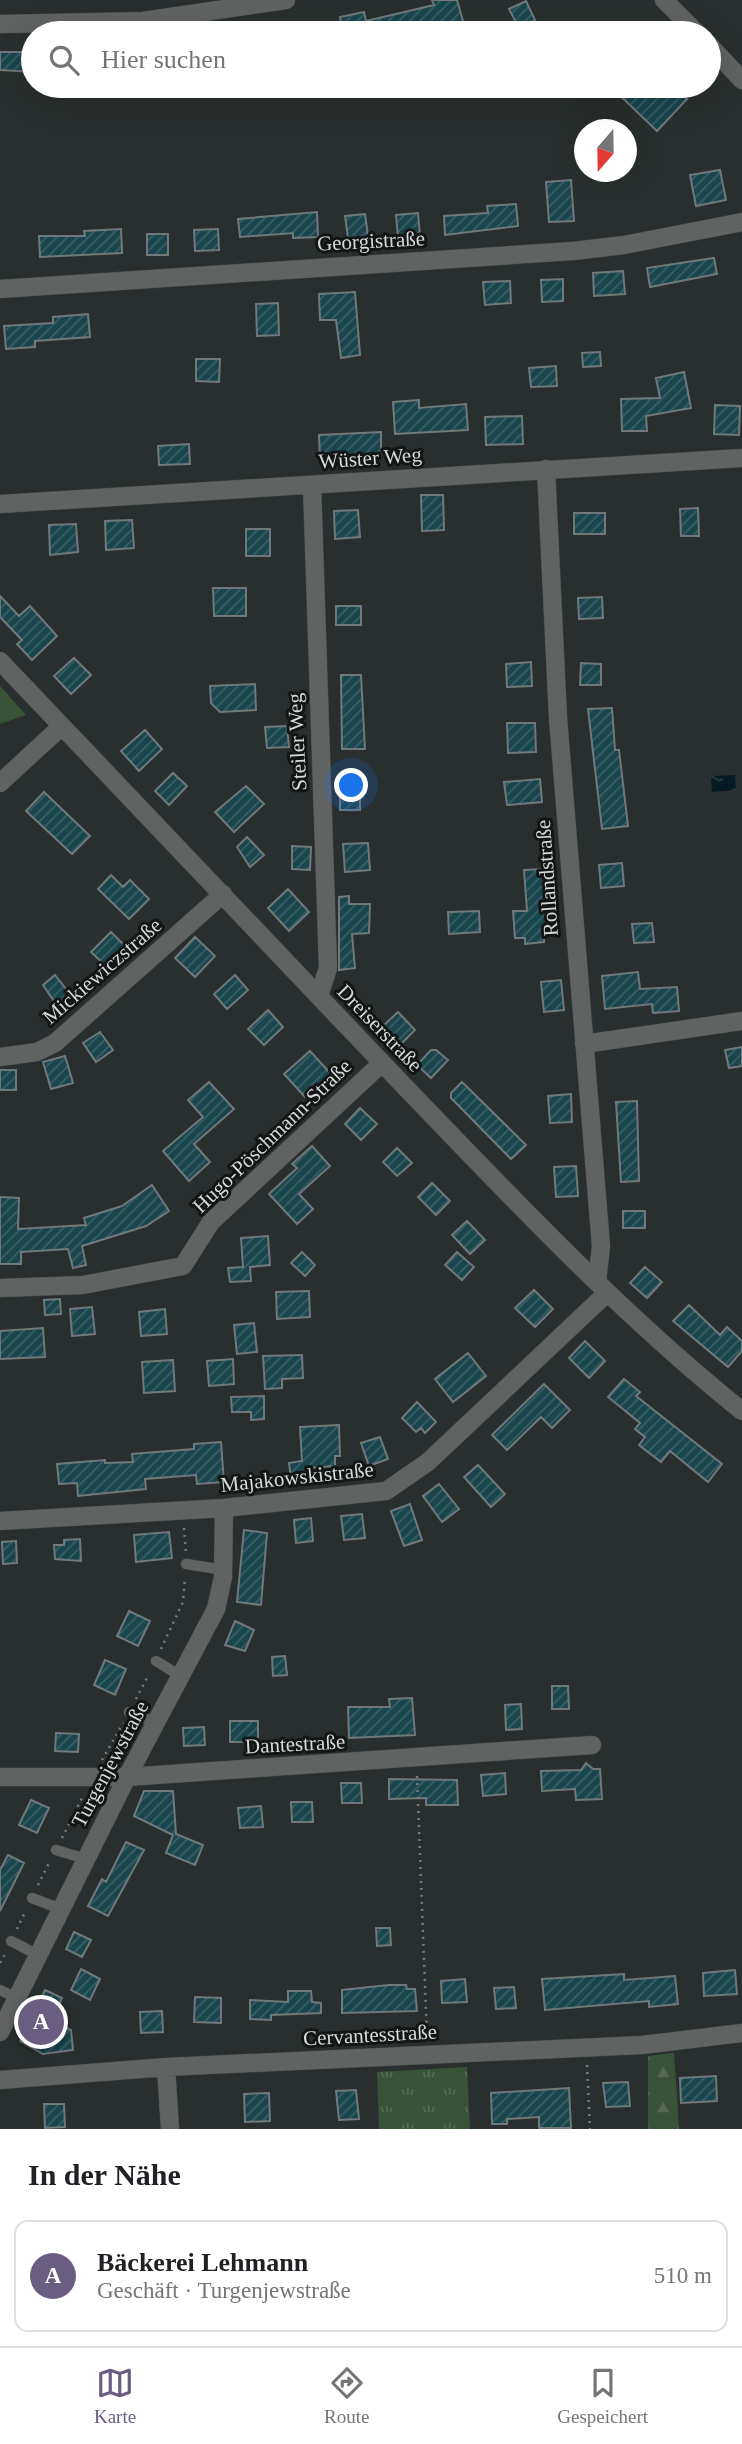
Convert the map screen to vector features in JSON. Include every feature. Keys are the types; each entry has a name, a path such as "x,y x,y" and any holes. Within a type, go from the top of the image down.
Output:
{"street":[{"path":"143,21 286,0"},
{"path":"664,0 685,21"},
{"path":"0,24 21,24"},
{"path":"721,58 742,80"},
{"name":"Georgistraße","path":"0,289 573,251 624,245 742,222"},
{"name":"Wüster Weg","path":"0,504 742,458"},
{"name":"Rollandstraße","path":"546,469 558,718 601,1247 602,1288"},
{"name":"Steiler Weg","path":"312,485 328,968 319,996"},
{"name":"Dreiserstraße","path":"0,662 382,1063 602,1288 685,1366 742,1412"},
{"path":"0,783 62,726"},
{"name":"Mickiewiczstraße","path":"0,1057 37,1052 55,1043 223,894"},
{"path":"584,1044 742,1021"},
{"name":"Hugo-Pöschmann-Straße","path":"0,1288 83,1285 183,1266 211,1222 382,1063"},
{"name":"Majakowskistraße","path":"0,1521 223,1508 386,1491 428,1462 602,1288"},
{"name":"Turgenjewstraße","path":"0,2032 127,1777 216,1609 223,1570 223,1508"},
{"name":"Dantestraße","path":"0,1777 127,1777 592,1745"},
{"name":"Cervantesstraße","path":"0,2080 166,2067 587,2048 742,2033"},
{"path":"166,2067 170,2129"}],"lane":[{"path":"186,1564 223,1570"},
{"path":"156,1661 182,1677"},
{"path":"129,1712 156,1723"},
{"path":"56,1850 86,1859"},
{"path":"32,1898 61,1909"},
{"path":"11,1941 38,1955"},
{"path":"0,1990 17,1998"}],"path":[{"path":"0,1964 93,1777 156,1661 183,1602 186,1564 183,1509"},
{"path":"417,1759 428,2056"},
{"path":"587,2048 590,2129"}],"green space":[{"path":"0,686 26,715 0,724"},
{"path":"674,2053 679,2129 648,2129 648,2056"},
{"path":"467,2067 470,2129 379,2129 377,2072"}],"water":[{"path":"735,775 736,790 712,792 711,776"}],"building":[{"path":"432,0 457,0 463,21 366,21 434,5"},
{"path":"526,1 535,20 515,21 509,9"},
{"path":"364,12 366,21 341,21 340,17"},
{"path":"0,52 21,52 21,71 0,70"},
{"path":"623,98 686,98 657,131"},
{"path":"720,170 726,200 696,206 690,175"},
{"path":"571,180 574,221 549,222 546,182"},
{"path":"516,204 518,226 445,235 444,216 488,213 487,206"},
{"path":"317,212 318,237 293,238 293,233 240,237 238,219"},
{"path":"418,213 420,236 398,238 396,215"},
{"path":"365,214 368,236 348,238 345,216"},
{"path":"121,229 122,253 40,257 39,236 85,236 84,231"},
{"path":"218,229 219,250 195,251 194,230"},
{"path":"147,234 168,234 168,255 147,255"},
{"path":"714,258 717,274 650,287 647,268"},
{"path":"623,271 625,294 594,296 593,273"},
{"path":"563,279 563,301 542,302 541,280"},
{"path":"510,281 511,303 485,305 483,282"},
{"path":"355,292 360,355 341,358 336,320 320,320 319,294"},
{"path":"278,303 279,335 257,336 256,304"},
{"path":"88,314 90,337 35,341 35,347 6,349 4,326 53,323 53,317"},
{"path":"600,352 601,366 583,367 582,353"},
{"path":"196,359 220,359 219,382 196,381"},
{"path":"556,366 557,386 531,387 529,368"},
{"path":"684,372 691,408 646,416 647,431 622,431 621,399 660,398 656,378"},
{"path":"419,400 419,408 466,404 468,430 395,434 393,402"},
{"path":"715,405 740,406 739,435 714,434"},
{"path":"522,416 523,444 486,445 485,417"},
{"path":"381,432 381,456 320,458 319,435"},
{"path":"189,444 190,464 159,465 158,446"},
{"path":"421,495 443,495 444,530 422,531"},
{"path":"698,508 699,536 681,536 680,509"},
{"path":"358,510 360,537 335,539 334,511"},
{"path":"574,513 605,513 605,534 574,534"},
{"path":"132,520 134,548 106,550 105,521"},
{"path":"76,524 78,552 50,555 49,525"},
{"path":"246,529 270,529 270,556 246,556"},
{"path":"213,588 246,588 246,616 214,616"},
{"path":"0,596 19,616 30,606 57,636 32,660 17,644 22,640 0,617"},
{"path":"602,597 603,618 579,619 578,598"},
{"path":"336,606 361,606 361,625 336,625"},
{"path":"74,658 91,675 71,694 54,676"},
{"path":"531,662 532,686 507,687 506,664"},
{"path":"581,663 601,664 601,685 580,685"},
{"path":"341,675 361,675 365,749 342,749"},
{"path":"255,684 256,710 220,712 211,703 210,686"},
{"path":"612,708 615,750 619,750 628,826 602,829 588,709"},
{"path":"507,723 535,723 536,752 508,753"},
{"path":"287,726 289,747 267,748 265,727"},
{"path":"145,730 162,749 139,771 121,751"},
{"path":"173,773 187,786 169,805 155,791"},
{"path":"540,779 542,802 507,805 504,782"},
{"path":"246,786 264,804 234,832 215,812"},
{"path":"340,790 360,790 360,810 340,810"},
{"path":"44,792 90,836 72,854 26,811"},
{"path":"247,837 264,855 250,867 237,847"},
{"path":"368,843 370,870 345,872 343,844"},
{"path":"292,846 311,847 310,870 292,869"},
{"path":"622,863 624,886 601,888 599,865"},
{"path":"544,869 549,932 544,933 544,942 525,944 525,938 515,938 513,911 527,911 524,870"},
{"path":"111,875 123,887 130,880 149,899 129,919 98,889"},
{"path":"288,889 309,912 289,931 268,908"},
{"path":"349,896 349,904 370,904 369,933 352,934 355,968 339,970 339,897"},
{"path":"479,911 480,932 449,934 448,912"},
{"path":"652,923 654,942 634,943 632,924"},
{"path":"111,932 127,948 108,968 91,952"},
{"path":"195,937 215,956 195,977 175,958"},
{"path":"638,972 640,989 677,987 679,1011 653,1013 652,1004 605,1009 602,976"},
{"path":"55,975 74,999 60,1010 43,985"},
{"path":"235,975 248,990 227,1009 214,994"},
{"path":"561,980 564,1010 544,1012 541,982"},
{"path":"268,1010 283,1027 264,1045 248,1029"},
{"path":"398,1012 415,1030 401,1044 383,1026"},
{"path":"100,1032 113,1050 96,1062 83,1043"},
{"path":"742,1047 742,1066 729,1068 725,1050"},
{"path":"431,1050 436,1050 448,1060 431,1078 417,1065"},
{"path":"310,1051 331,1074 305,1097 284,1074"},
{"path":"65,1056 73,1083 51,1089 43,1062"},
{"path":"0,1070 16,1070 16,1090 0,1090"},
{"path":"209,1082 234,1109 194,1144 210,1162 189,1181 163,1151 203,1117 188,1100"},
{"path":"462,1082 526,1145 511,1159 451,1098 451,1093"},
{"path":"571,1094 572,1122 550,1123 548,1096"},
{"path":"637,1101 639,1181 621,1182 616,1102"},
{"path":"360,1108 377,1124 361,1140 345,1124"},
{"path":"312,1146 330,1166 299,1194 313,1209 297,1224 269,1194 297,1168 292,1164"},
{"path":"397,1148 412,1163 397,1176 383,1162"},
{"path":"576,1166 578,1196 556,1197 554,1167"},
{"path":"432,1183 450,1201 436,1215 418,1197"},
{"path":"152,1185 169,1211 146,1226 82,1246 86,1265 73,1268 68,1249 21,1252 21,1264 0,1264 0,1197 19,1198 18,1229 86,1225 84,1218 122,1206"},
{"path":"623,1211 645,1211 645,1228 623,1228"},
{"path":"467,1221 485,1240 470,1254 452,1235"},
{"path":"268,1236 270,1265 250,1267 251,1281 230,1282 228,1268 243,1267 241,1238"},
{"path":"302,1252 315,1265 305,1276 291,1263"},
{"path":"457,1252 474,1267 462,1280 445,1265"},
{"path":"645,1267 662,1282 647,1298 630,1283"},
{"path":"534,1290 553,1309 535,1327 515,1308"},
{"path":"309,1291 310,1317 277,1319 276,1292"},
{"path":"60,1299 61,1314 45,1315 44,1300"},
{"path":"689,1305 720,1335 727,1327 742,1341 742,1351 728,1367 673,1321"},
{"path":"92,1307 95,1334 72,1336 70,1309"},
{"path":"165,1309 167,1334 141,1336 139,1312"},
{"path":"254,1323 257,1352 237,1354 234,1325"},
{"path":"43,1328 45,1357 0,1359 0,1331"},
{"path":"585,1341 605,1361 589,1378 569,1358"},
{"path":"468,1353 486,1376 453,1402 435,1379"},
{"path":"302,1355 303,1378 282,1379 282,1388 265,1389 263,1356"},
{"path":"233,1359 234,1384 209,1386 207,1361"},
{"path":"173,1360 175,1391 144,1393 142,1362"},
{"path":"624,1379 640,1392 636,1396 722,1464 708,1482 670,1451 661,1462 639,1445 645,1437 635,1429 640,1423 608,1397"},
{"path":"544,1384 570,1410 552,1428 541,1417 507,1450 492,1435"},
{"path":"264,1396 264,1419 251,1420 251,1412 232,1412 231,1397"},
{"path":"417,1402 436,1422 425,1433 421,1428 416,1432 402,1418"},
{"path":"339,1425 340,1456 335,1456 335,1466 308,1468 309,1478 291,1479 289,1463 302,1461 300,1427"},
{"path":"380,1437 388,1459 369,1466 361,1443"},
{"path":"221,1442 224,1482 197,1484 196,1475 145,1479 146,1489 78,1496 77,1483 59,1484 57,1464 105,1460 105,1463 133,1462 132,1454 194,1449 194,1444"},
{"path":"478,1465 505,1494 491,1507 464,1477"},
{"path":"439,1484 459,1509 442,1522 423,1496"},
{"path":"410,1504 422,1540 404,1546 391,1511"},
{"path":"362,1514 365,1538 344,1540 341,1516"},
{"path":"311,1518 313,1541 296,1543 294,1520"},
{"path":"244,1530 267,1533 261,1605 237,1602"},
{"path":"169,1532 172,1558 136,1562 134,1535"},
{"path":"80,1539 81,1561 55,1559 54,1545 64,1545 64,1540"},
{"path":"16,1541 17,1563 3,1564 2,1542"},
{"path":"129,1611 150,1621 138,1646 117,1636"},
{"path":"235,1621 254,1630 245,1651 225,1645"},
{"path":"285,1656 287,1675 273,1676 272,1657"},
{"path":"105,1660 126,1669 115,1695 94,1685"},
{"path":"552,1686 568,1686 569,1709 552,1709"},
{"path":"412,1698 415,1735 349,1738 348,1707 390,1707 389,1699"},
{"path":"521,1704 522,1729 506,1730 505,1705"},
{"path":"230,1721 258,1721 258,1742 230,1742"},
{"path":"204,1727 205,1745 184,1746 183,1728"},
{"path":"56,1733 79,1734 78,1752 55,1751"},
{"path":"586,1763 593,1769 600,1769 602,1799 576,1800 575,1789 542,1791 541,1771 581,1770"},
{"path":"505,1773 506,1794 483,1796 481,1775"},
{"path":"389,1779 457,1780 458,1805 426,1805 426,1798 389,1799"},
{"path":"341,1783 361,1783 362,1803 342,1803"},
{"path":"144,1791 173,1791 176,1834 203,1845 195,1865 166,1853 173,1835 134,1816"},
{"path":"31,1800 49,1808 37,1833 19,1825"},
{"path":"291,1802 312,1802 313,1822 292,1822"},
{"path":"261,1806 263,1827 240,1828 238,1808"},
{"path":"126,1842 144,1850 108,1916 88,1906 102,1879 106,1882"},
{"path":"8,1855 24,1863 0,1911 0,1870"},
{"path":"376,1928 390,1928 391,1945 377,1946"},
{"path":"74,1932 91,1940 82,1957 66,1949"},
{"path":"81,1969 100,1979 90,2000 71,1990"},
{"path":"735,1970 737,1994 704,1996 703,1973"},
{"path":"624,1974 624,1980 675,1976 678,2004 649,2007 649,2001 545,2010 542,1979"},
{"path":"465,1979 467,2002 442,2003 441,1981"},
{"path":"406,1985 407,1989 415,1989 417,2011 342,2013 342,1990"},
{"path":"514,1987 516,2008 496,2009 494,1988"},
{"path":"45,1990 62,1998 51,2021 71,2030 73,2050 43,2054 20,2041"},
{"path":"288,1991 311,1991 312,2002 321,2003 321,2013 271,2015 271,2020 250,2019 250,2000 288,2002"},
{"path":"195,1997 221,1998 221,2023 194,2022"},
{"path":"162,2011 163,2032 141,2033 140,2012"},
{"path":"716,2076 717,2101 681,2103 680,2078"},
{"path":"628,2082 630,2106 606,2107 603,2083"},
{"path":"569,2088 571,2128 539,2128 539,2117 507,2119 507,2124 492,2124 491,2093"},
{"path":"356,2090 359,2119 339,2120 336,2091"},
{"path":"269,2093 270,2121 245,2122 244,2094"},
{"path":"44,2104 64,2104 65,2127 45,2128"}],"place":[{"name":"Bäckerei Lehmann","path":"41,2022"}]}
